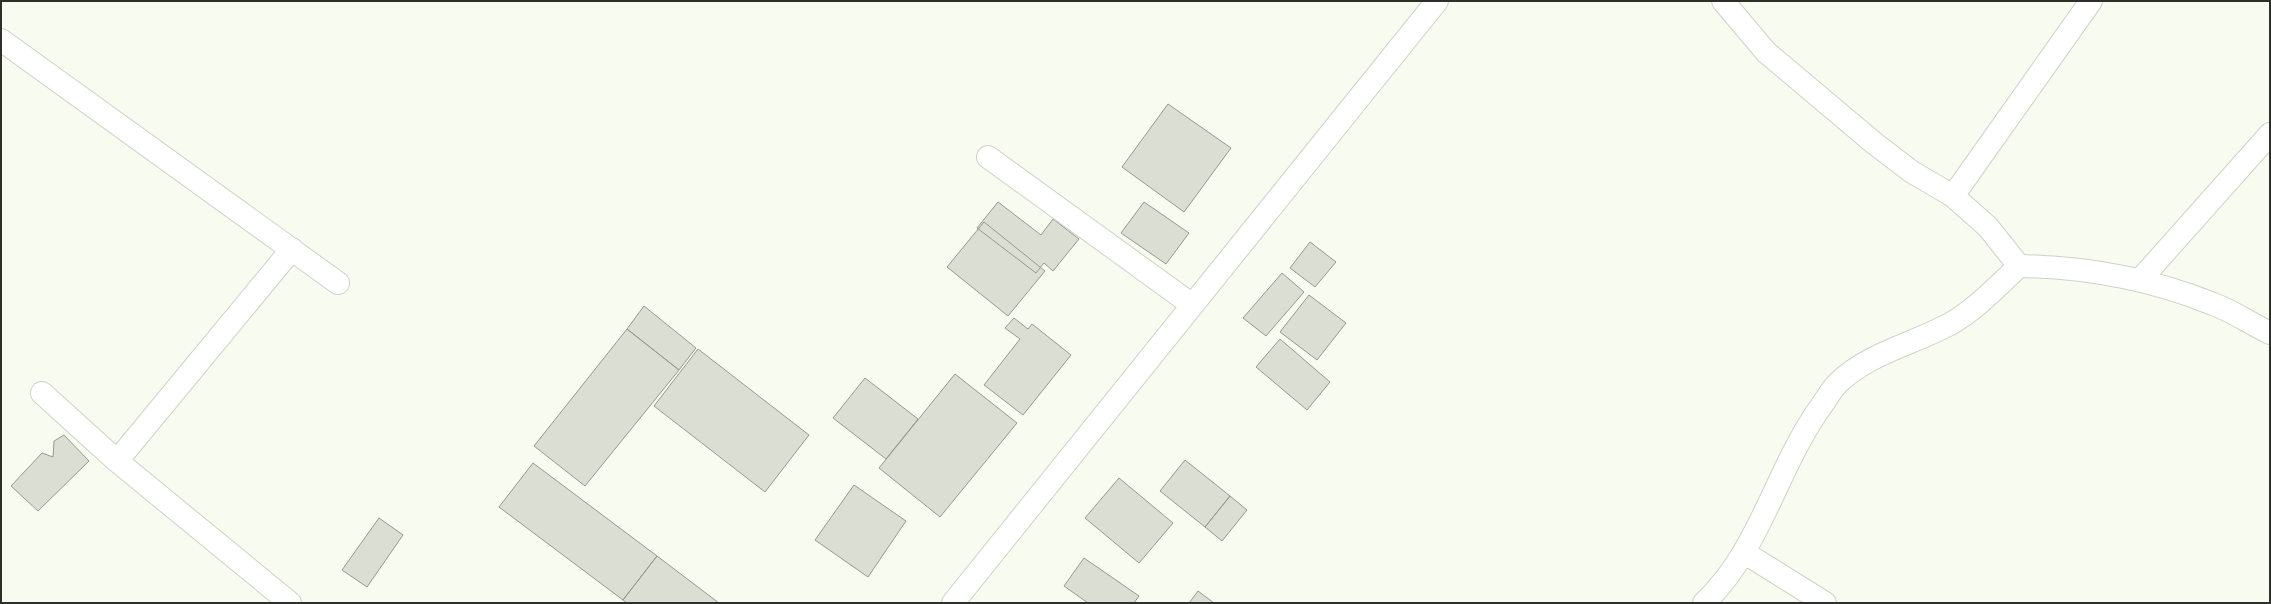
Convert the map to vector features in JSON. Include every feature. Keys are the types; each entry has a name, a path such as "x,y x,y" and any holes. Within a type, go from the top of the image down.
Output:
{"street":[{"path":"953,603 1191,304 1437,1"},
{"path":"1723,1 1772,57 1879,147 1912,172 1953,196 1988,228 2019,266"},
{"path":"1953,196 2092,1"},
{"path":"1,40 338,283"},
{"path":"2140,280 2270,134"},
{"path":"988,157 1191,304"},
{"path":"117,461 292,249"},
{"path":"1704,603 1721,587 1745,553 1771,497 1807,427 1838,383 1890,350 1950,324 1982,300 2019,266 2063,267 2140,280 2214,304 2270,333"},
{"path":"42,393 117,461 290,603"},
{"path":"1745,553 1825,603"}],"building":[{"path":"1168,104 1231,148 1184,212 1122,167"},
{"path":"998,202 1041,235 1053,219 1079,239 1053,271 1044,263 1036,273 977,228"},
{"path":"1144,202 1189,233 1166,264 1121,233"},
{"path":"984,222 1045,271 1008,316 947,267"},
{"path":"1310,242 1336,262 1315,287 1290,268"},
{"path":"1282,273 1304,292 1266,336 1243,318"},
{"path":"1309,295 1346,323 1317,360 1280,332"},
{"path":"644,306 696,348 679,370 627,329"},
{"path":"1014,318 1028,329 1032,324 1071,355 1023,415 984,385 1020,339 1005,328"},
{"path":"627,329 679,370 585,486 534,446"},
{"path":"1280,339 1330,382 1307,410 1256,367"},
{"path":"698,349 809,435 765,492 654,406"},
{"path":"955,374 1017,423 940,517 879,468"},
{"path":"865,378 918,419 886,459 833,418"},
{"path":"64,435 89,461 38,511 11,486 42,453 53,457 54,441"},
{"path":"1185,460 1230,496 1205,527 1160,491"},
{"path":"533,463 657,556 623,600 499,507"},
{"path":"1119,478 1173,523 1139,563 1085,518"},
{"path":"854,485 906,521 868,577 815,540"},
{"path":"1230,496 1247,510 1222,541 1205,527"},
{"path":"379,518 403,535 367,587 342,570"},
{"path":"657,556 719,603 627,603 623,600"},
{"path":"1084,558 1139,596 1134,603 1088,603 1064,586"},
{"path":"1198,591 1214,603 1189,603"}]}
